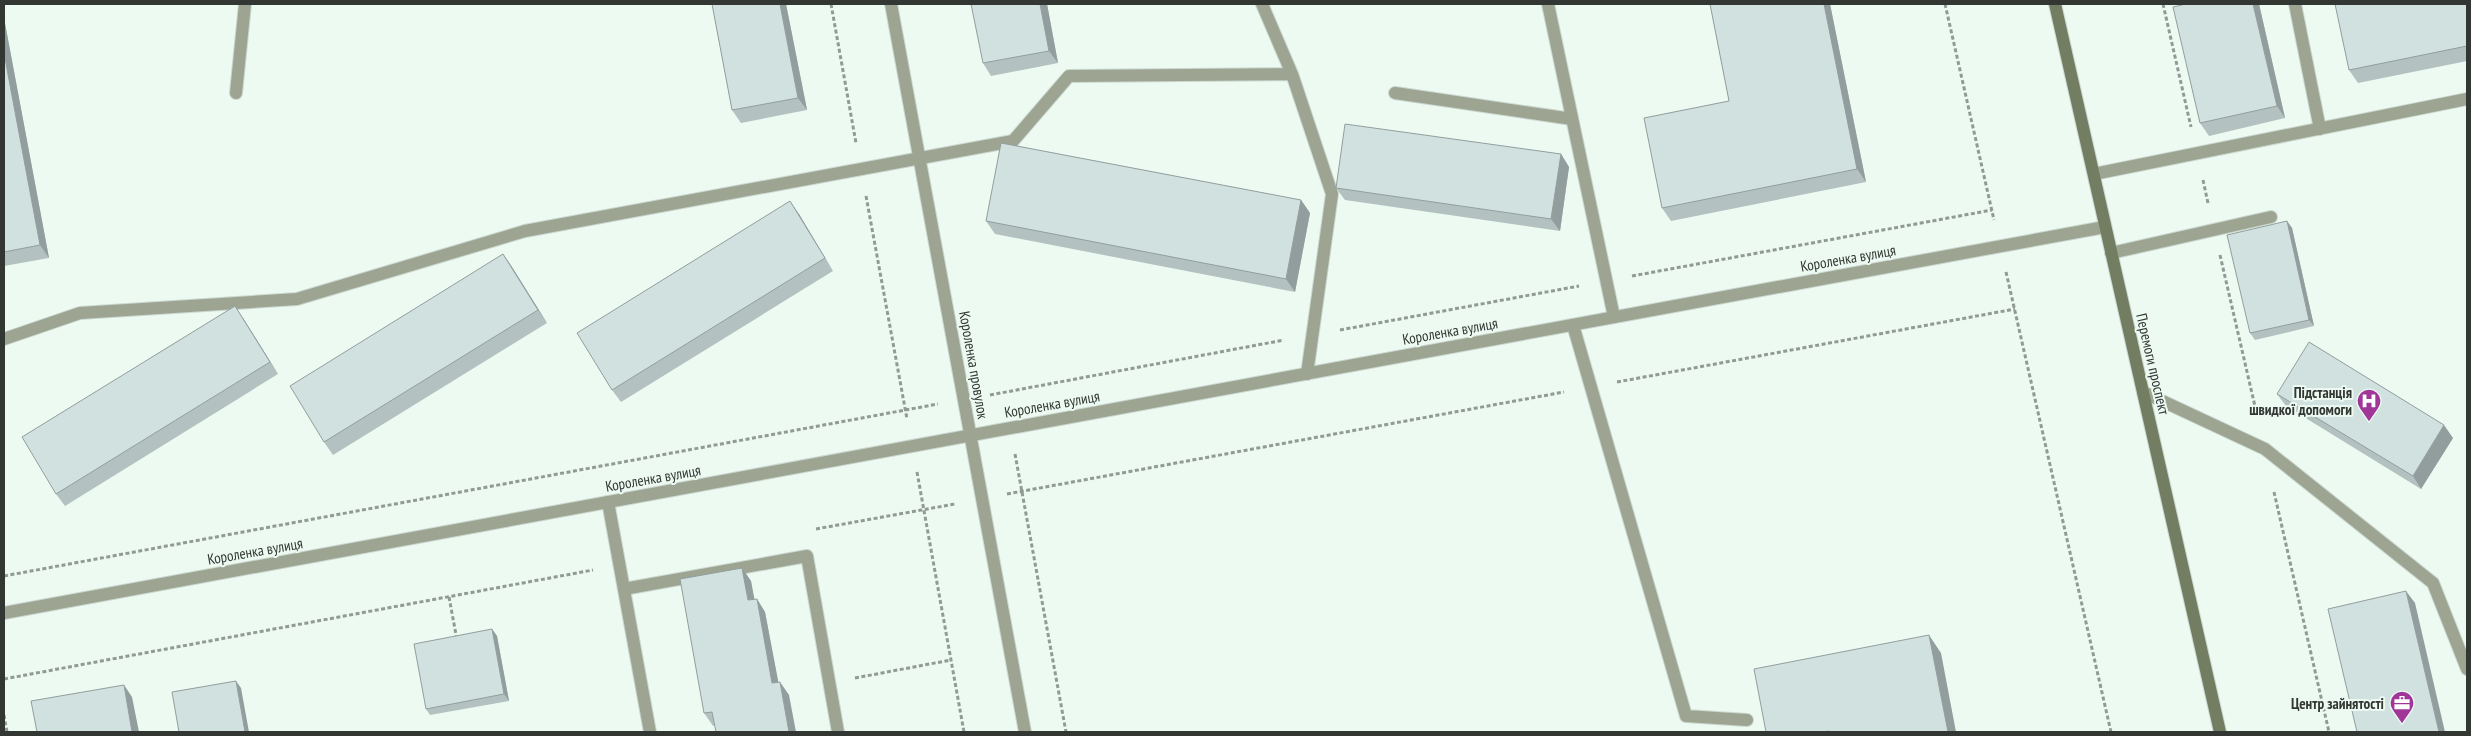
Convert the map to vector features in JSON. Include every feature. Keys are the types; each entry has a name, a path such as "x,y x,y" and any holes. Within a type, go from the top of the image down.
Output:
{"main road":[{"name":"Перемоги проспект","path":"2055,4 2220,732"}],"street":[{"path":"236,93 245,4"},
{"name":"Короленка провулок","path":"891,4 1025,732"},
{"path":"1262,4 1292,74 1332,194 1307,374"},
{"path":"1548,4 1614,317"},
{"path":"2295,4 2320,129"},
{"path":"4,339 80,313 297,300 525,231 1013,141 1069,76 1292,74"},
{"path":"1395,93 1572,119"},
{"path":"2094,174 2467,99"},
{"path":"2111,253 2271,217"},
{"name":"Короленка вулиця","path":"4,613 2105,227"},
{"path":"1573,325 1686,716 1747,720"},
{"path":"2143,392 2264,449 2433,583 2467,669"},
{"path":"608,502 650,732"},
{"path":"624,589 807,556 838,732"}],"path":[{"path":"831,4 964,732"},
{"path":"1945,4 2112,732"},
{"path":"2163,4 2214,230"},
{"path":"4,576 1992,210"},
{"path":"1004,392 1066,732"},
{"path":"449,597 458,643"},
{"path":"830,682 951,660"},
{"path":"4,715 7,732"}],"building":[{"path":"712,4 780,4 798,98 732,110"},
{"path":"971,4 1040,4 1049,51 983,63"},
{"path":"1710,4 1824,4 1857,169 1662,208 1644,118 1729,101"},
{"path":"2186,4 2253,4 2277,106 2200,123 2173,7"},
{"path":"2335,4 2467,4 2467,46 2349,70"},
{"path":"4,53 40,245 4,252"},
{"path":"1345,124 1561,154 1551,219 1336,188"},
{"path":"1001,143 1301,200 1286,279 986,221"},
{"path":"790,201 825,258 612,390 577,333"},
{"path":"2287,221 2309,320 2250,333 2227,235"},
{"path":"503,254 538,310 324,442 290,386"},
{"path":"235,306 270,362 56,494 22,437"},
{"path":"2309,342 2444,425 2413,476 2277,394"},
{"path":"742,568 748,600 757,599 772,683 780,682 789,732 716,732 712,712 704,713 680,579"},
{"path":"2406,591 2439,732 2357,732 2328,609"},
{"path":"492,629 504,694 426,709 414,644"},
{"path":"1929,635 1948,732 1766,732 1754,669"},
{"path":"236,681 245,732 179,732 172,692"},
{"path":"124,685 132,732 37,732 31,701"}],"place":[{"name":"Підстанція швидкої допомоги","path":"2369,422"},
{"name":"Центр зайнятості","path":"2402,724"}]}
